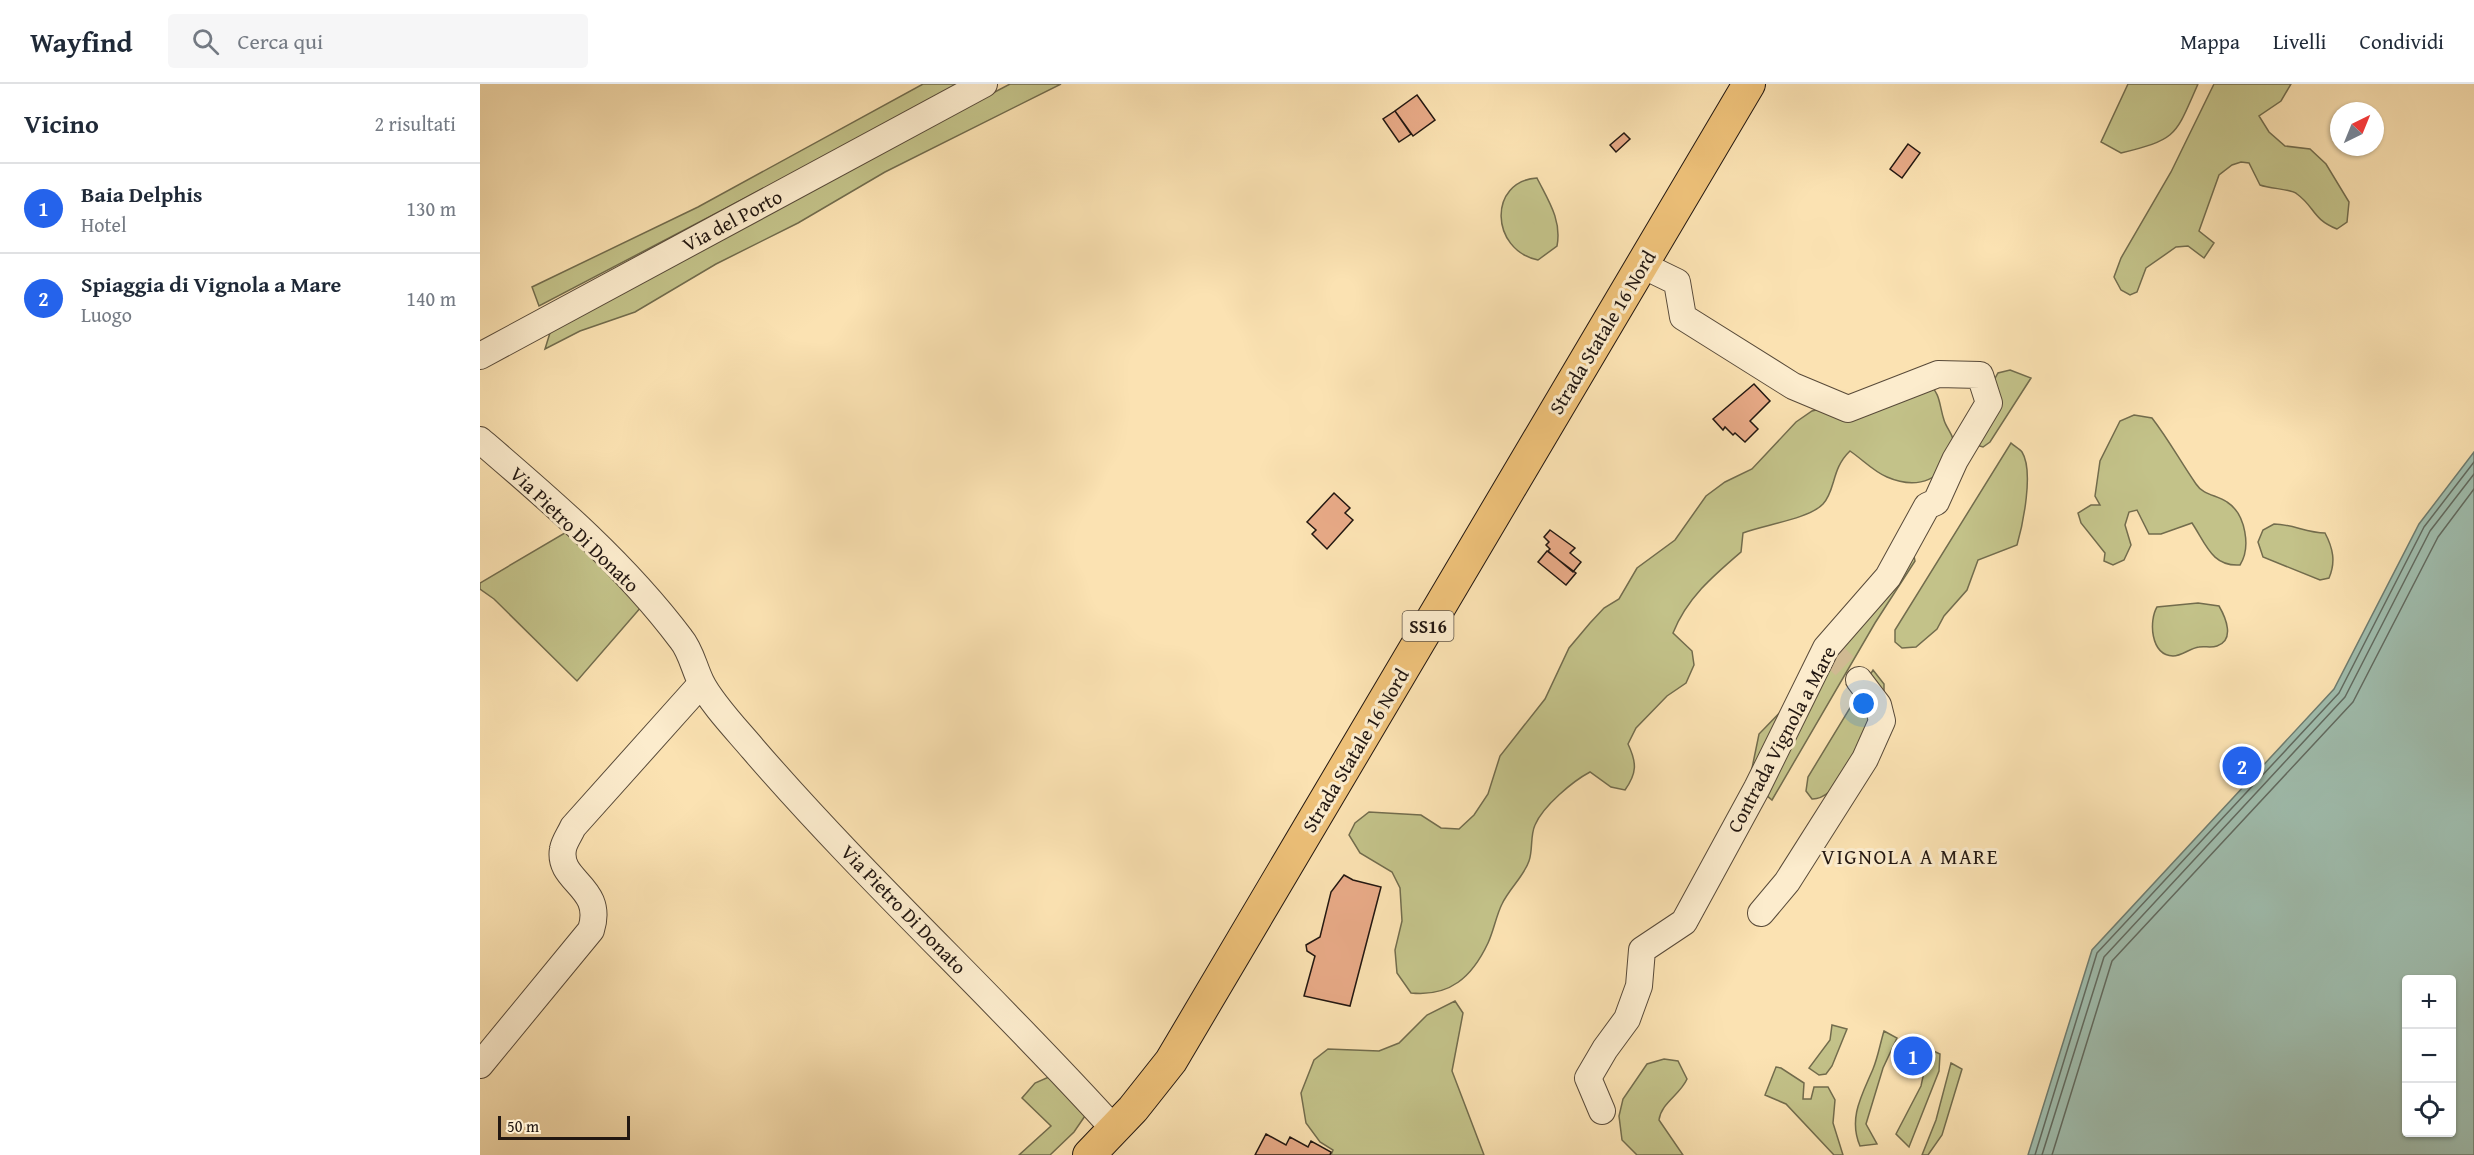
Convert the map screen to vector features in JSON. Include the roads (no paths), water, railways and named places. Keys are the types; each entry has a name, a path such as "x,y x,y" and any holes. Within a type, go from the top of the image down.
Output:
{"main road":[{"name":"Strada Statale 16 Nord","path":"1089,1155 1133,1109 1171,1060 1749,84"}],"street":[{"name":"Via del Porto","path":"480,356 984,84"},
{"name":"Contrada Vignola a Mare","path":"1602,1111 1588,1078 1605,1049 1627,1019 1639,986 1642,950 1684,922 1757,788 1826,648 1888,577 1927,506 1936,502 1955,460 1989,403 1980,375 1938,374 1848,409 1793,386 1683,317 1677,282 1642,265"},
{"name":"Via Pietro Di Donato","path":"480,440 560,509 615,561 683,641 701,684 753,748 859,863 1058,1066 1114,1129"},
{"path":"1761,913 1787,882 1865,759 1882,721 1878,705 1859,680"},
{"path":"480,1065 591,930 596,915 593,903 563,863 563,848 573,827 701,684"}],"water":[{"path":"2474,452 2474,1155 2028,1155 2092,950 2334,689 2419,524"}],"tunnel":[{"path":"1826,648 1859,680"}],"place":[{"name":"Spiaggia di Vignola a Mare","path":"2242,766"},
{"name":"Baia Delphis","path":"1913,1056"}],"district":[{"name":"VIGNOLA A MARE","path":"1910,856"}]}
